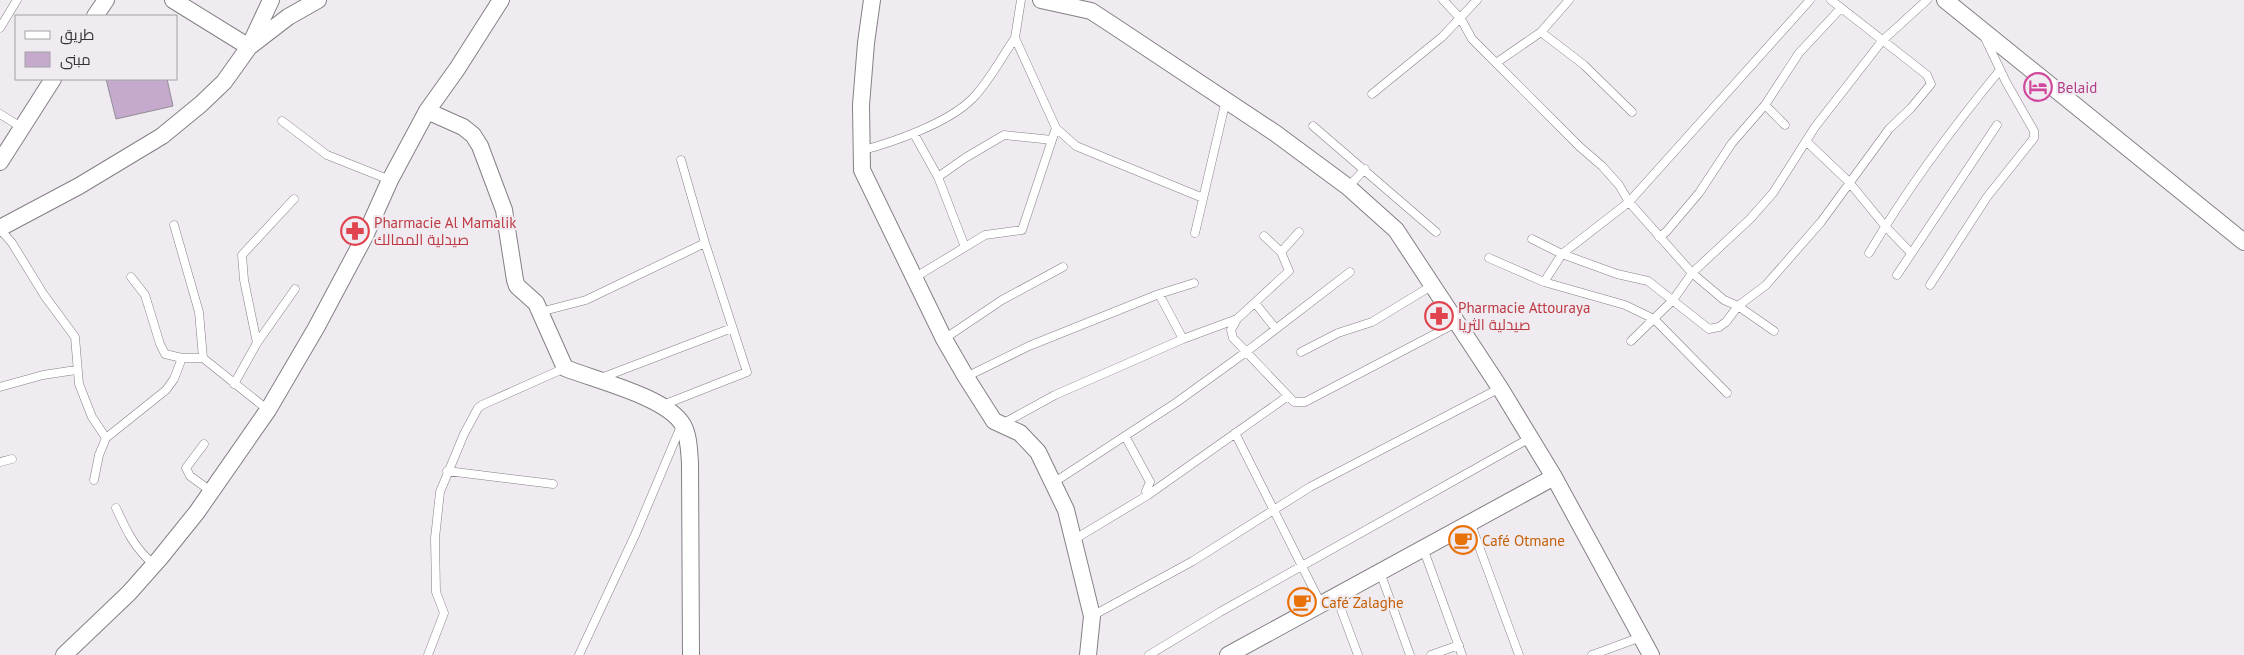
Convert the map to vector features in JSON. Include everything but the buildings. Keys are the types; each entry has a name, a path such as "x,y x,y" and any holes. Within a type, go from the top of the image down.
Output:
{"street":[{"path":"96,15 106,0"},
{"path":"174,0 249,47"},
{"path":"0,229 79,186 162,136 201,104 224,82 249,47 271,0"},
{"path":"249,47 288,17 318,0"},
{"path":"64,655 129,593 154,565 212,492 268,410 352,261 390,180 427,111 457,70 502,0"},
{"path":"872,0 861,105 860,151 864,176 944,339 992,420 1014,430 1029,441 1038,452 1066,510 1075,539 1092,616 1088,655"},
{"path":"1041,0 1091,12 1226,100 1348,187 1396,230 1500,388 1554,477 1652,655"},
{"path":"1945,0 2244,242"},
{"path":"0,162 52,80"},
{"path":"427,111 464,127 477,140 504,210 517,286 534,301 565,368 663,405 682,424 689,445 690,462 691,655"},
{"path":"1228,655 1554,477"}],"lane":[{"path":"0,28 17,0"},
{"path":"860,151 914,134 960,109 973,98 1015,38 1021,0"},
{"path":"1444,0 1461,19 1472,39 1580,147 1602,166 1629,202 1692,273 1724,300 1738,306 1774,331"},
{"path":"1372,94 1442,37 1477,0"},
{"path":"1496,63 1541,32 1569,0"},
{"path":"1544,282 1562,254 1629,202 1810,0"},
{"path":"1532,239 1562,254 1617,274 1648,281 1709,329 1719,327 1726,322 1738,306 1766,285 1821,222 1889,128 1911,108 1931,84 1926,75 1831,0"},
{"path":"1631,341 1673,300 1692,273 1750,219 1773,192 1815,127 1882,41 1927,0"},
{"path":"1659,237 1666,232 1699,193 1732,143 1765,105 1799,53 1841,8"},
{"path":"1930,285 1987,197 2034,138 2034,131 2000,70 1981,30"},
{"path":"1541,32 1584,65 1632,112"},
{"path":"1015,38 1056,128 1076,146 1203,198"},
{"path":"1869,253 1884,226 1975,100 2000,70"},
{"path":"1195,233 1226,100"},
{"path":"1765,105 1785,125"},
{"path":"0,114 21,127"},
{"path":"282,121 327,155 390,180"},
{"path":"1897,275 1997,125"},
{"path":"1313,126 1436,232"},
{"path":"914,278 984,235 1022,230 1056,128"},
{"path":"914,134 938,177 965,247"},
{"path":"938,177 965,158 1004,135 1052,140"},
{"path":"1806,141 1849,182 1884,226 1911,253"},
{"path":"663,405 692,392 747,374 681,160"},
{"path":"1348,187 1365,169"},
{"path":"257,343 244,280 242,255 294,199"},
{"path":"174,225 199,312 203,358"},
{"path":"0,229 12,243 44,295 74,337 76,370 86,405 106,438"},
{"path":"1281,252 1298,232"},
{"path":"1264,236 1281,252 1289,271 1236,320 1231,330 1246,352 1294,402 1305,402 1456,322"},
{"path":"540,312 586,300 705,242"},
{"path":"1489,258 1544,282 1625,305 1654,319 1727,393"},
{"path":"944,339 1002,300 1063,267"},
{"path":"1053,483 1125,436 1246,352 1350,272"},
{"path":"130,277 145,295 162,349 168,355 182,358 203,358 268,410"},
{"path":"966,377 1029,346 1159,294 1194,283"},
{"path":"1302,352 1338,333 1379,318 1433,285"},
{"path":"234,384 257,343 295,289"},
{"path":"1159,294 1183,339"},
{"path":"1255,303 1276,329"},
{"path":"1000,425 1055,396 1183,339 1236,320"},
{"path":"597,380 732,328"},
{"path":"94,480 99,455 106,438 166,390 174,379 182,358"},
{"path":"428,655 443,618 444,610 436,592 435,538 437,509 447,472 478,408 565,368"},
{"path":"0,387 43,375 76,370"},
{"path":"1092,616 1193,561 1310,487 1500,388"},
{"path":"1075,539 1148,495 1288,396"},
{"path":"579,655 636,533 682,424"},
{"path":"1235,433 1321,604"},
{"path":"1125,436 1150,482 1146,491 1148,495"},
{"path":"1149,655 1302,566 1530,438"},
{"path":"204,444 186,468 190,476 212,492"},
{"path":"0,462 12,459"},
{"path":"447,472 553,484"},
{"path":"116,508 131,540 139,551 154,565"},
{"path":"1470,522 1519,655"},
{"path":"1423,548 1462,655"},
{"path":"1380,572 1410,655"},
{"path":"1336,596 1358,655"},
{"path":"1592,655 1641,637"},
{"path":"1431,655 1459,645"}],"place":[{"name":"Belaid","path":"2038,87"},
{"name":"Pharmacie Al Mamalik صيدلية الممالك","path":"355,231"},
{"name":"Pharmacie Attouraya صيدلية الثريا","path":"1439,316"},
{"name":"Café Otmane","path":"1463,540"},
{"name":"Café Zalaghe","path":"1302,602"}]}
